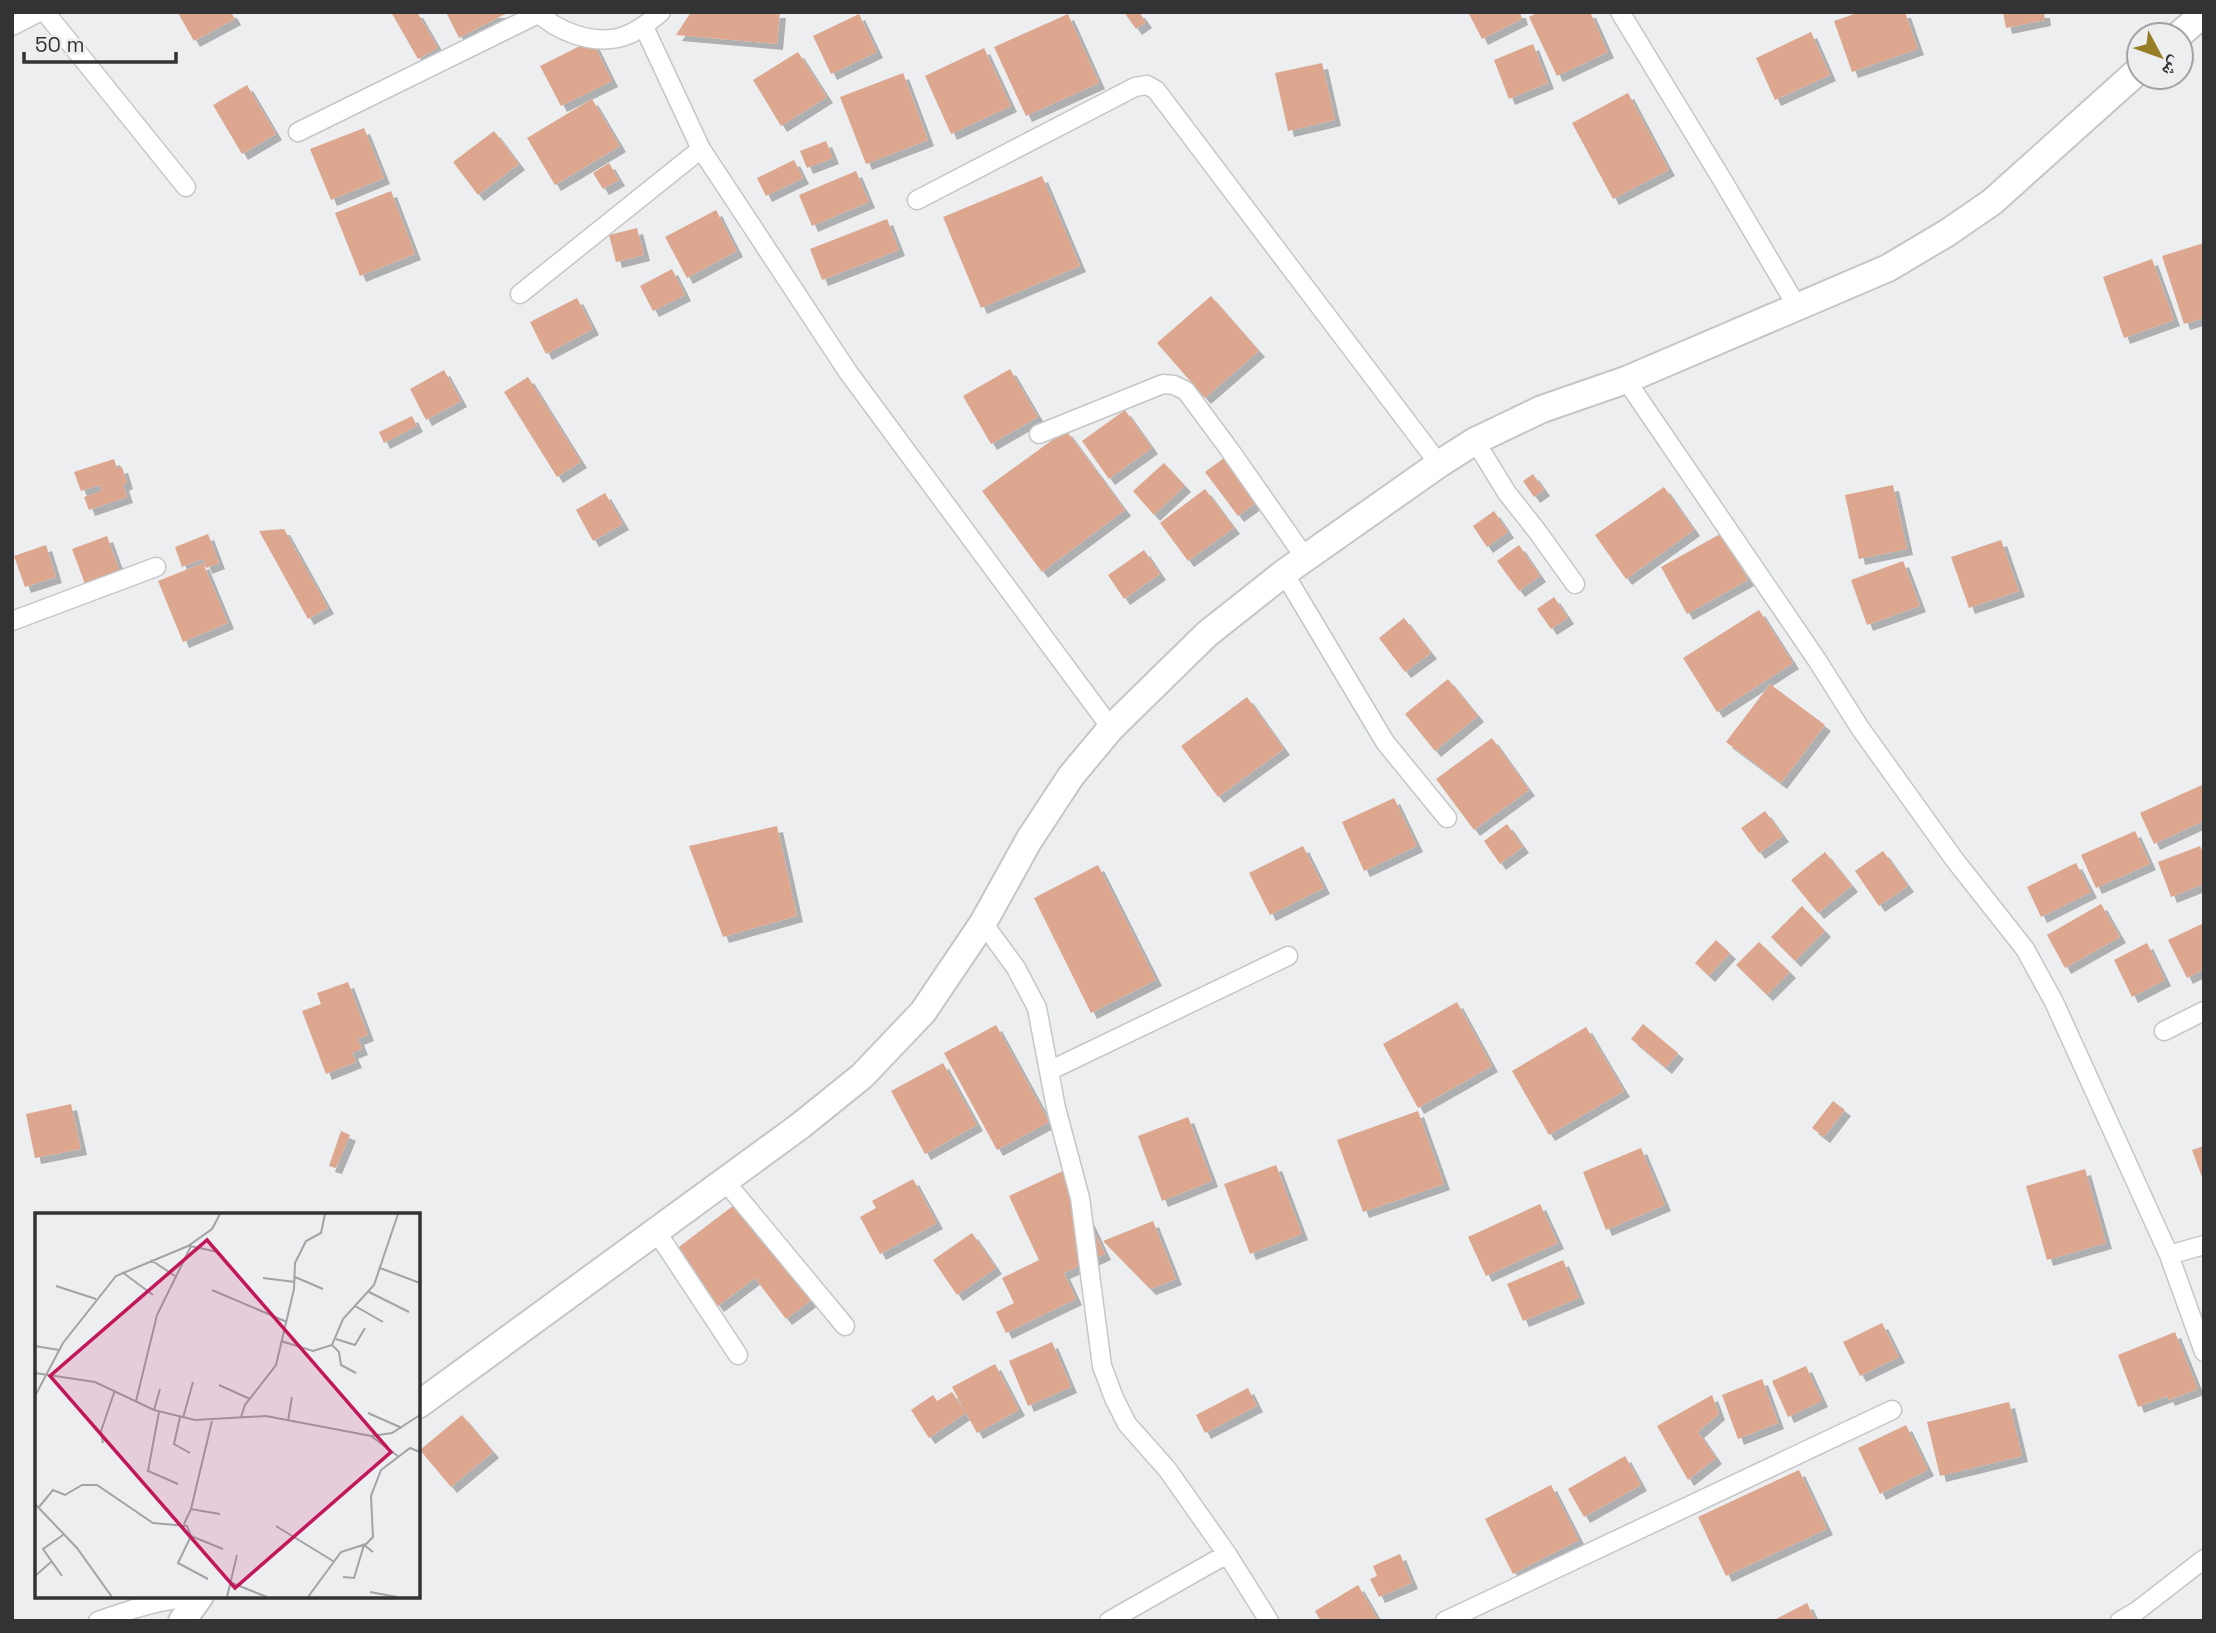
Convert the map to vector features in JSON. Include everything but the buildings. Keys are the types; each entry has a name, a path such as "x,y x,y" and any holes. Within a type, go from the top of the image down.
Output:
{"street":[{"path":"12,26 42,12 186,187"},
{"path":"298,132 537,13 568,33 593,38 618,38 644,27 661,12"},
{"path":"1620,12 1798,308"},
{"path":"644,27 701,149 848,372 1111,728"},
{"path":"420,1404 800,1126 862,1076 923,1012 983,923 1029,840 1064,786 1111,728 1207,635 1295,566 1475,441 1542,409 1626,380 1888,268 1992,202 2125,83"},
{"path":"917,200 1135,87 1147,85 1156,90 1439,464"},
{"path":"520,294 701,149"},
{"path":"1626,380 1802,637 1860,728 2025,950 2054,1002 2169,1255 2204,1352"},
{"path":"1039,434 1163,384 1174,385 1186,391 1295,566 1385,742 1447,818"},
{"path":"1475,441 1507,493 1575,584"},
{"path":"12,621 156,567"},
{"path":"983,923 1016,968 1037,1008 1056,1108 1080,1198 1102,1366 1114,1398 1127,1424 1167,1469 1227,1554 1269,1621"},
{"path":"1049,1071 1288,956"},
{"path":"2164,1031 2204,1011"},
{"path":"724,1180 845,1326"},
{"path":"656,1231 738,1355"},
{"path":"2169,1255 2204,1245"},
{"path":"1445,1621 1892,1410"},
{"path":"1109,1621 1227,1554"},
{"path":"2120,1621 2204,1559"},
{"path":"98,1621 140,1606 174,1598"},
{"path":"182,1621 199,1598"}]}
